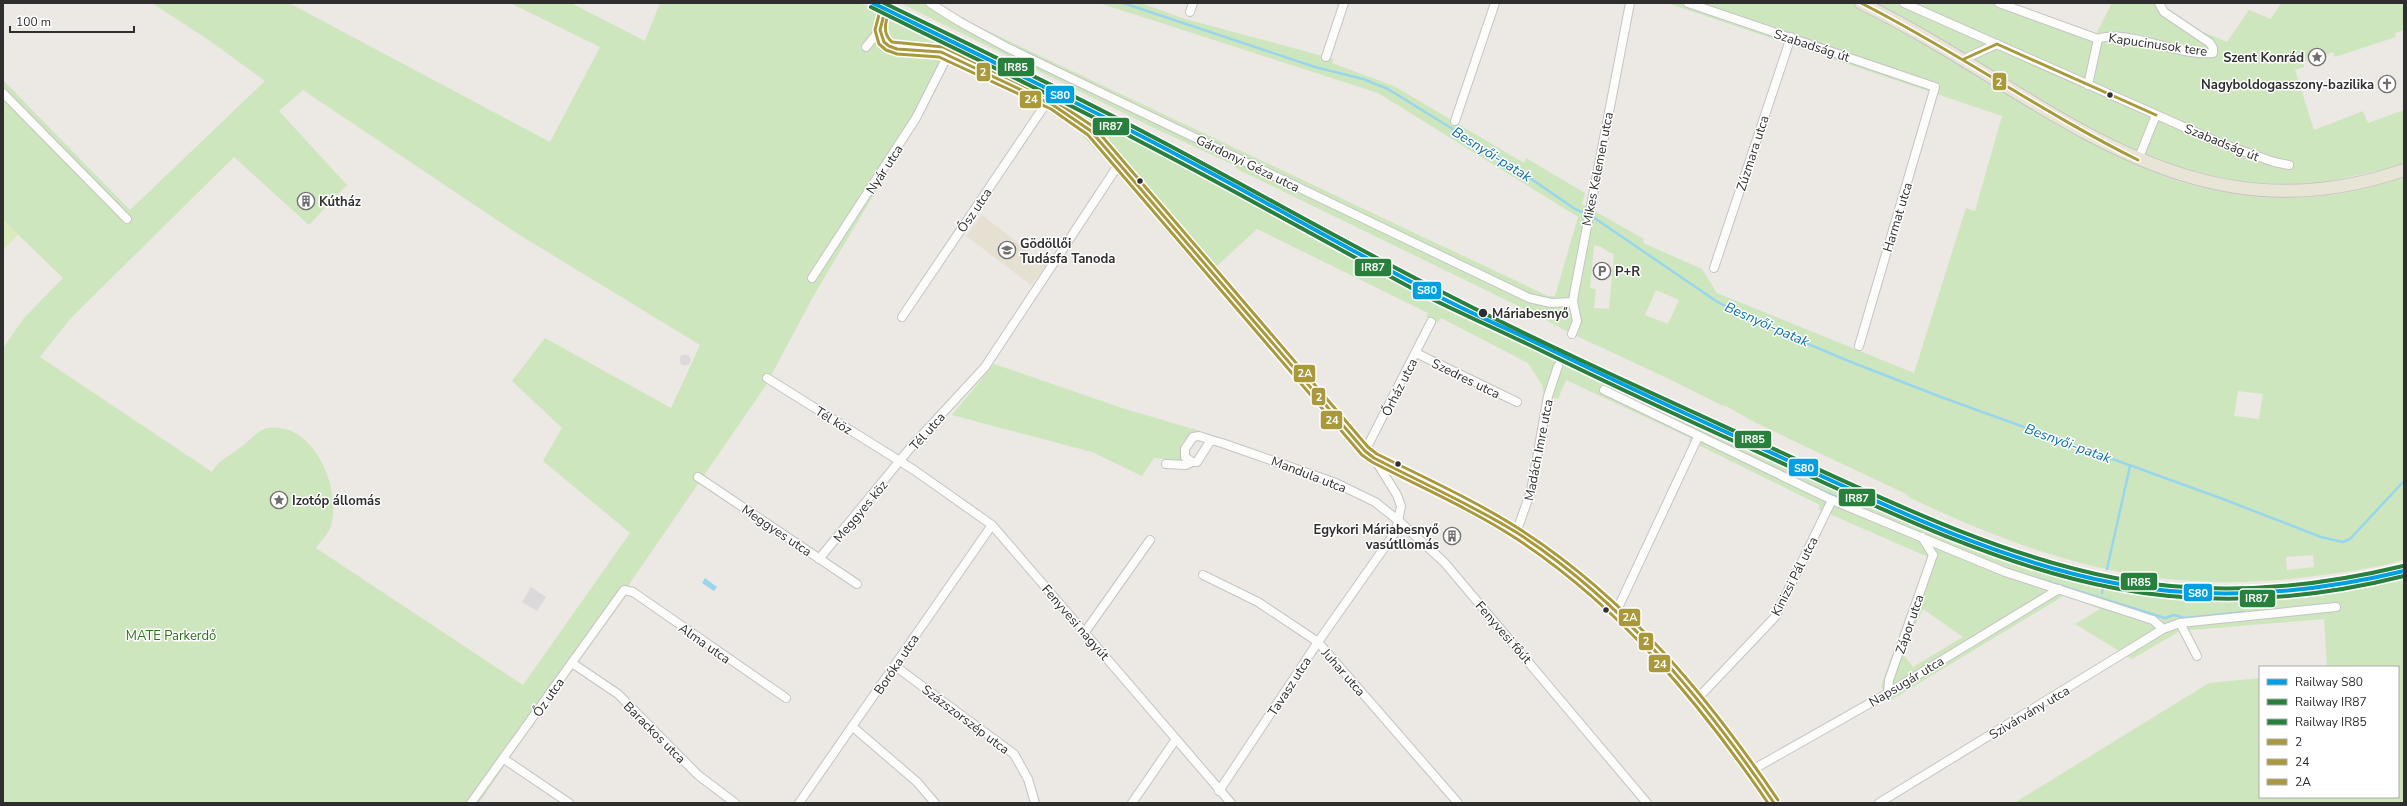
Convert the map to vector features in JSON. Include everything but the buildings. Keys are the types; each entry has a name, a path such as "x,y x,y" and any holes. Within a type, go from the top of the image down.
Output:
{"main road":[{"path":"1861,3 1964,59 2058,119 2138,160 2175,173 2233,186 2282,190 2324,189 2355,184 2404,170"}],"street":[{"name":"Gárdonyi Géza utca","path":"930,3 960,22 1016,51 1529,298 1551,303 1573,302"},
{"path":"1190,12 1193,3"},
{"path":"1326,57 1344,3"},
{"path":"1455,121 1495,3"},
{"name":"Mikes Kelemen utca","path":"1572,334 1577,321 1573,302 1589,208 1630,3"},
{"name":"Szabadság út","path":"1688,3 1935,87"},
{"name":"Szabadság út","path":"1904,3 2227,145 2274,162 2289,165"},
{"path":"1999,3 2098,39"},
{"name":"Kapucinusok tere","path":"2088,85 2098,39 2114,36 2180,50 2212,53 2213,48 2210,43 2164,12 2159,3"},
{"path":"866,47 879,31 882,13"},
{"path":"879,31 882,39 892,47 933,49 948,55 1047,102 1068,114 1091,131 1365,451 1374,458 1516,533 1572,573 1617,610 1698,698 1752,770 1774,803"},
{"name":"Zúzmara utca","path":"1714,268 1791,38"},
{"path":"1964,59 1998,44"},
{"name":"Nyár utca","path":"812,278 916,118 948,55"},
{"name":"Harmat utca","path":"1859,346 1935,87"},
{"path":"3,93 127,219"},
{"name":"Ősz utca","path":"902,317 1047,102"},
{"path":"2138,160 2156,115"},
{"name":"Tél utca","path":"901,462 911,447 985,367 1119,164"},
{"name":"Őrház utca","path":"1365,451 1431,322"},
{"name":"Szedres utca","path":"1416,353 1517,402"},
{"name":"Madách Imre utca","path":"1516,533 1531,491 1548,396 1558,366"},
{"name":"Tél köz","path":"767,378 901,462"},
{"path":"1604,390 1698,437 1832,500 2005,572 2153,620 2163,629"},
{"name":"Mandula utca","path":"1192,462 1184,454 1191,440 1198,436 1336,483 1375,502 1399,521"},
{"path":"1617,610 1698,437"},
{"path":"1166,464 1186,465 1192,462 1197,462 1202,458 1211,440"},
{"path":"1374,458 1397,495 1401,506 1399,521"},
{"name":"Fenyvesi nagyút","path":"901,462 992,525 1085,632 1219,791 1231,803"},
{"name":"Meggyes köz","path":"819,559 901,462"},
{"name":"Meggyes utca","path":"698,477 857,584"},
{"name":"Kinizsi Pál utca","path":"1698,698 1775,617 1832,500"},
{"name":"Tavasz utca","path":"1219,791 1318,642 1396,531 1399,521"},
{"name":"Fenyvesi főút","path":"1399,521 1444,562 1648,803"},
{"name":"Boróka utca","path":"799,803 992,525"},
{"path":"1921,536 1933,555 1947,548"},
{"path":"1085,632 1150,540"},
{"name":"Zápor utca","path":"1888,693 1889,680 1933,555"},
{"name":"Juhar utca","path":"1203,574 1258,602 1318,642 1458,803"},
{"name":"Napsugár utca","path":"1752,770 1888,693 2059,589"},
{"name":"Őz utca","path":"472,803 624,590"},
{"name":"Alma utca","path":"624,590 633,592 786,698"},
{"name":"Szivárvány utca","path":"1879,803 2163,629 2180,623 2336,607"},
{"path":"2180,623 2197,656"},
{"name":"Barackos utca","path":"572,663 618,694 698,775 735,803"},
{"name":"Százszorszép utca","path":"895,666 1014,754 1021,763 1028,779 1035,803"},
{"path":"853,727 917,782 935,803"},
{"path":"1132,803 1176,739"},
{"path":"504,759 569,803"}],"shaded area":[{"name":"Gödöllői Tudásfa Tanoda","path":"982,215 1047,265 1031,285 966,236"},
{"path":"683,355 687,355 689,356 689,364 683,365 680,362 680,358"},
{"path":"531,587 546,597 537,611 522,602"}],"green space":[{"name":"MATE Parkerdő","path":"152,3 289,3 550,142 600,47 510,3 571,3 645,41 660,3 858,3 871,7 987,64 991,68 1081,111 1367,264 1449,306 1568,361 1592,375 1739,445 2008,559 2067,577 2120,589 2184,597 2247,599 2293,596 2361,587 2404,576 2404,803 2014,803 2209,683 2259,678 2259,798 2399,798 2399,666 2327,666 2324,619 2180,631 2132,659 2075,624 2100,609 2065,595 1888,702 1881,686 1928,557 1818,509 1820,505 1688,440 1690,438 1566,380 1558,399 1544,395 1542,385 1528,363 1441,318 1438,322 1426,317 1428,313 1257,229 1205,277 1110,165 1068,120 1036,103 949,64 933,95 814,295 766,385 479,803 3,803 3,348 24,318 63,278 3,220 3,80 130,210 265,81 213,43","holes":["303,90 518,234 700,345 671,408 545,338 512,381 562,428 543,461 630,533 523,685 316,548 331,526 333,511 332,494 328,477 321,460 311,446 299,435 284,429 265,429 257,433 241,447 221,461 212,472 40,357 70,319 234,157 309,225 347,185 279,111","1923,609 1963,637 1913,667 1902,653"]},
{"path":"896,3 937,3 975,25 1548,296 1555,296 1578,217 1378,93 1099,3 1141,3 1185,19 1334,59 1332,63 1394,86 1524,163 1526,158 1585,193 1582,204 1644,239 1643,243 1702,269 1717,293 1914,373 1966,208 1975,211 2002,116 1667,3 2008,3 2096,34 2112,3 2157,3 2196,29 2227,42 2249,10 2271,19 2281,3 2404,3 2404,30 2395,33 2396,37 2335,57 2333,52 2303,62 2304,67 2295,70 2314,130 2363,111 2368,123 2404,110 2404,165 2308,186 2253,184 2177,168 2154,160 2151,171 2181,182 2212,190 2244,195 2277,197 2342,193 2404,177 2404,560 2368,568 2306,577 2251,582 2199,582 2150,577 2102,568 2055,556 2008,540 1910,498 1906,494 1756,423 1726,406 1721,405 1566,331 1539,316 1237,169 1234,165 1156,129 904,5","holes":["1594,245 1614,254 1609,309 1594,308 1596,289 1590,288","1656,290 1679,300 1668,324 1645,315","2238,391 2263,394 2259,419 2234,416","2313,555 2314,567 2287,570 2286,557"]},
{"path":"3,220 18,235 3,250"},
{"path":"994,364 1125,409 1200,431 1191,435 1184,442 1182,456 1184,461 1154,458 1142,476 1092,452 952,415"}],"water":[{"path":"705,578 717,587 714,591 702,583"}],"waterway":[{"name":"Besnyői-patak","path":"1123,3 1315,67 1363,79 1388,89 1514,167 1575,209 1593,217 1716,301 1747,318 1846,360 1941,397 2223,499 2321,537 2343,542 2350,539 2404,481"},
{"path":"2107,569 2130,466"},
{"path":"1807,484 1863,509"},
{"path":"2036,578 2165,618 2174,615 2185,618 2244,612"},
{"path":"2102,593 2103,588"}],"tunnel":[{"path":"882,13 887,3"}],"rail line":[{"name":"S80","path":"873,3 1143,137 1464,309 1645,395 1836,483 1973,542 2067,572 2114,583 2150,589 2187,592 2223,594 2296,590 2368,579 2404,571"},
{"name":"IR85","path":"884,3 1102,110 1376,258 1520,331 1885,500 1976,537 2069,567 2115,578 2151,584 2188,587 2224,589 2296,585 2367,574 2403,566"},
{"name":"IR87","path":"871,7 1108,125 1215,181 1436,301 1644,400 1881,509 1973,547 2067,577 2114,588 2187,598 2223,599 2296,595 2332,591 2404,576"}],"transit line":[{"name":"24","path":"882,3 875,30 879,44 886,50 897,54 939,57 1051,109 1088,135 1362,455 1372,462 1464,508 1500,528 1555,566 1590,595 1655,659 1685,693 1742,765 1768,803"},
{"name":"2","path":"887,3 880,30 884,42 889,46 897,49 941,52 1053,105 1091,131 1365,451 1374,458 1502,523 1557,561 1593,591 1627,622 1660,656 1690,691 1719,727 1774,803"},
{"name":"2","path":"1861,3 1931,41 2103,142 2138,160"},
{"name":"2A","path":"892,5 885,29 888,38 892,42 943,47 1055,101 1094,127 1368,447 1377,454 1450,490 1504,519 1560,557 1596,587 1631,619 1663,652 1694,688 1723,724 1778,800"},
{"name":"2","path":"1964,59 1997,44 2156,115"}],"place":[{"name":"Szent Konrád","path":"2317,57"},
{"name":"Nagyboldogasszony-bazilika","path":"2387,84"},
{"name":"Kútház","path":"306,201"},
{"name":"Gödöllői Tudásfa Tanoda","path":"1007,250"},
{"name":"P+R","path":"1602,271"},
{"name":"Máriabesnyő","path":"1483,313"},
{"name":"Izotóp állomás","path":"279,500"},
{"name":"Egykori Máriabesnyő vasútllomás","path":"1452,536"}]}
